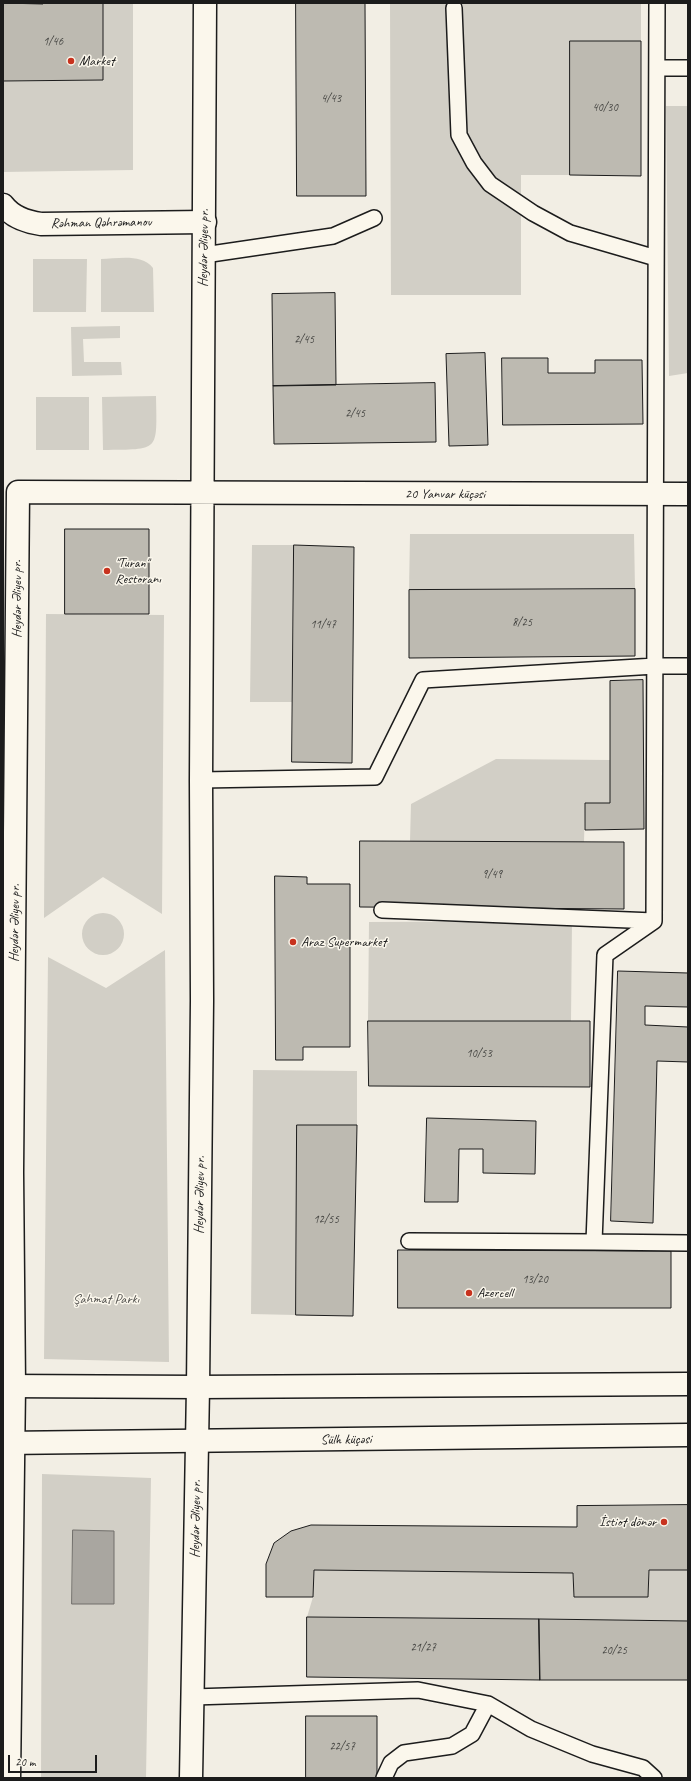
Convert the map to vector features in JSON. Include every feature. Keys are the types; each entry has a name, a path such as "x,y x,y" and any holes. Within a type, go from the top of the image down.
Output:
{"main road":[{"name":"Heydər Əliyev pr.","path":"191,1778 198,1387 202,1001 201,780 205,3"},
{"name":"Rəhman Qəhrəmanov","path":"3,205 17,217 36,223 205,222"},
{"name":"Heydər Əliyev pr.","path":"9,1778 8,1172 16,930 11,492 202,493"},
{"name":"20 Yanvar küçəsi","path":"202,493 688,494"},
{"path":"8,1386 198,1387 688,1384"},
{"name":"Sülh küçəsi","path":"8,1443 197,1442 688,1435"}],"lane":[{"path":"654,921 658,3"},
{"path":"454,8 459,135 474,163 490,184 533,213 570,233 656,258"},
{"path":"657,68 688,68"},
{"path":"204,255 333,236 374,218"},
{"path":"201,780 375,777 423,680 655,666 688,666"},
{"path":"382,910 654,921"},
{"path":"594,1242 606,955 654,921"},
{"path":"409,1241 688,1243"},
{"path":"193,1698 418,1690 488,1704 531,1730 592,1754 643,1768 654,1778"},
{"path":"384,1778 391,1763 404,1753 452,1746 472,1734 488,1704"}],"green space":[{"path":"103,3 133,3 133,170 3,172 3,81 103,80"},
{"path":"390,3 641,3 641,41 570,41 570,175 521,175 521,295 391,295"},
{"path":"666,106 688,106 688,373 669,376"},
{"path":"128,258 142,260 153,268 154,312 101,312 101,259"},
{"path":"33,259 87,259 86,312 33,312"},
{"path":"120,326 120,338 83,339 84,362 121,362 122,375 72,376 71,327"},
{"path":"156,396 155,438 151,444 145,448 103,450 102,397"},
{"path":"36,397 89,397 89,450 36,450"},
{"path":"410,534 634,534 635,589 409,590"},
{"path":"252,545 294,545 292,702 250,702"},
{"path":"46,614 164,615 162,914 103,877 44,918"},
{"path":"496,759 610,760 610,803 585,803 584,842 410,841 411,804"},
{"path":"99,913 107,913 118,919 124,930 124,938 118,949 107,955 99,955 88,949 82,938 82,930 88,919"},
{"path":"572,921 571,1021 368,1021 369,922"},
{"name":"Şahmat Parkı","path":"165,950 169,1362 44,1359 48,957 106,988"},
{"path":"253,1070 357,1071 357,1125 297,1125 296,1315 251,1314"},
{"path":"42,1474 151,1478 146,1778 41,1778"},
{"path":"314,1570 573,1573 574,1597 648,1597 649,1570 688,1570 688,1621 307,1617 313,1597"}],"shaded area":[{"path":"73,1530 114,1531 114,1604 72,1604"}],"building":[{"path":"3,3 103,3 103,80 3,81"},
{"path":"296,3 365,3 366,196 297,196"},
{"path":"570,41 641,41 641,176 570,175"},
{"path":"335,293 336,385 273,386 272,294"},
{"path":"485,353 488,445 449,446 446,354"},
{"path":"502,358 548,358 548,373 595,373 595,360 642,360 643,424 503,425"},
{"path":"435,383 436,442 274,444 273,386"},
{"name":"\"Turan\" Restoranı","path":"65,529 149,529 149,614 65,614"},
{"path":"294,545 354,547 352,763 292,762"},
{"path":"635,589 635,656 409,658 409,590"},
{"path":"643,680 644,829 585,830 585,803 610,803 610,681"},
{"path":"360,841 624,842 624,909 360,907"},
{"path":"275,876 307,877 307,884 350,884 350,1047 303,1047 303,1060 276,1060"},
{"path":"618,971 688,973 688,1007 645,1006 645,1025 688,1027 688,1062 657,1061 653,1223 611,1221"},
{"path":"368,1021 590,1021 590,1087 369,1086"},
{"path":"427,1118 536,1121 535,1174 483,1173 483,1149 459,1149 458,1202 425,1202"},
{"path":"297,1125 357,1125 353,1316 296,1315"},
{"path":"398,1250 671,1251 671,1308 398,1308"},
{"path":"688,1505 688,1570 649,1570 648,1597 574,1597 573,1573 314,1570 313,1597 266,1597 266,1564 274,1543 291,1531 311,1525 577,1527 577,1506"},
{"path":"307,1617 539,1619 540,1680 307,1677"},
{"path":"539,1619 688,1621 688,1680 540,1680"},
{"path":"306,1716 377,1716 377,1778 306,1778"}],"place":[{"name":"Market","path":"71,61"},
{"name":"\"Turan\" Restoranı","path":"107,571"},
{"name":"Araz Supermarket","path":"293,942"},
{"name":"Azercell","path":"469,1293"},
{"name":"İstiot dönәr","path":"664,1522"}]}
